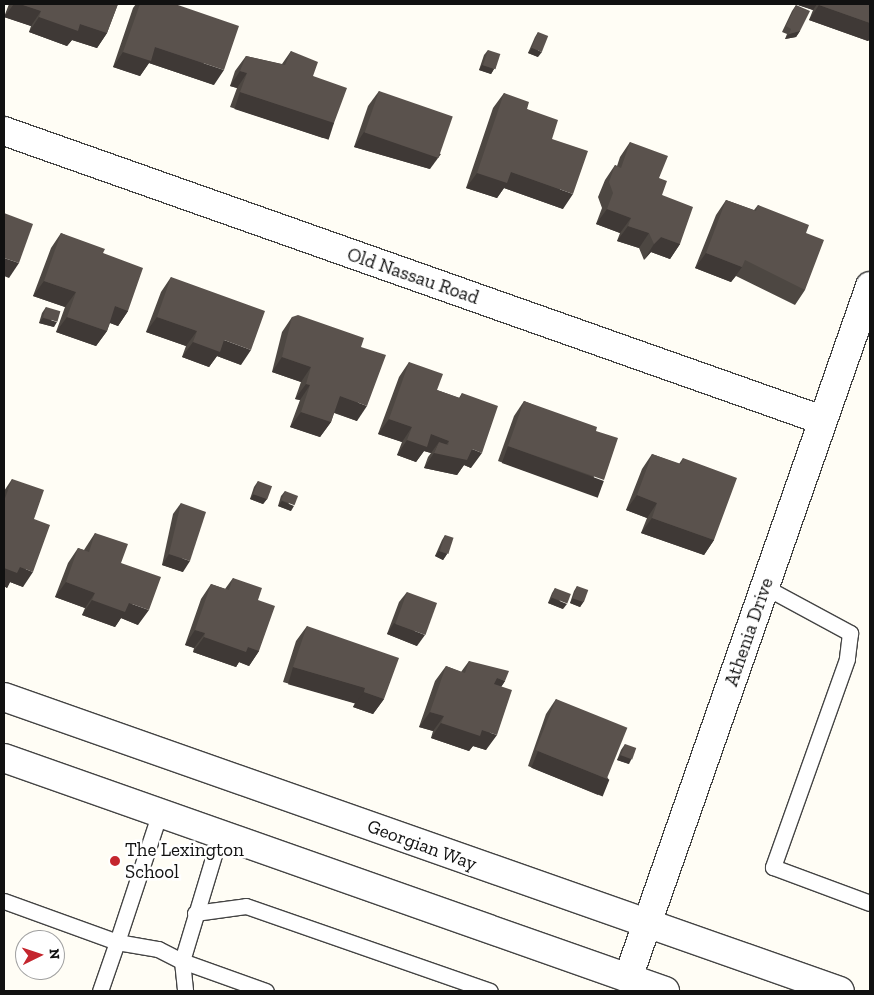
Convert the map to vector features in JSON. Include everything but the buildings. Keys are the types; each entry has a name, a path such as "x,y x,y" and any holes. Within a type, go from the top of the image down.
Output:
{"street":[{"name":"Old Nassau Road","path":"4,131 822,420"},
{"name":"Athenia Drive","path":"633,985 648,925 870,286"},
{"name":"Georgian Way","path":"4,697 840,991"},
{"path":"4,758 633,985 665,991"}],"lane":[{"path":"765,587 850,633 847,659 773,867 870,903"},
{"path":"100,991 159,815"},
{"path":"185,991 182,961 220,835"},
{"path":"4,901 117,942 158,949 182,961 266,991"},
{"path":"195,913 246,906 490,991"}],"place":[{"name":"The Lexington School","path":"115,861"}]}
